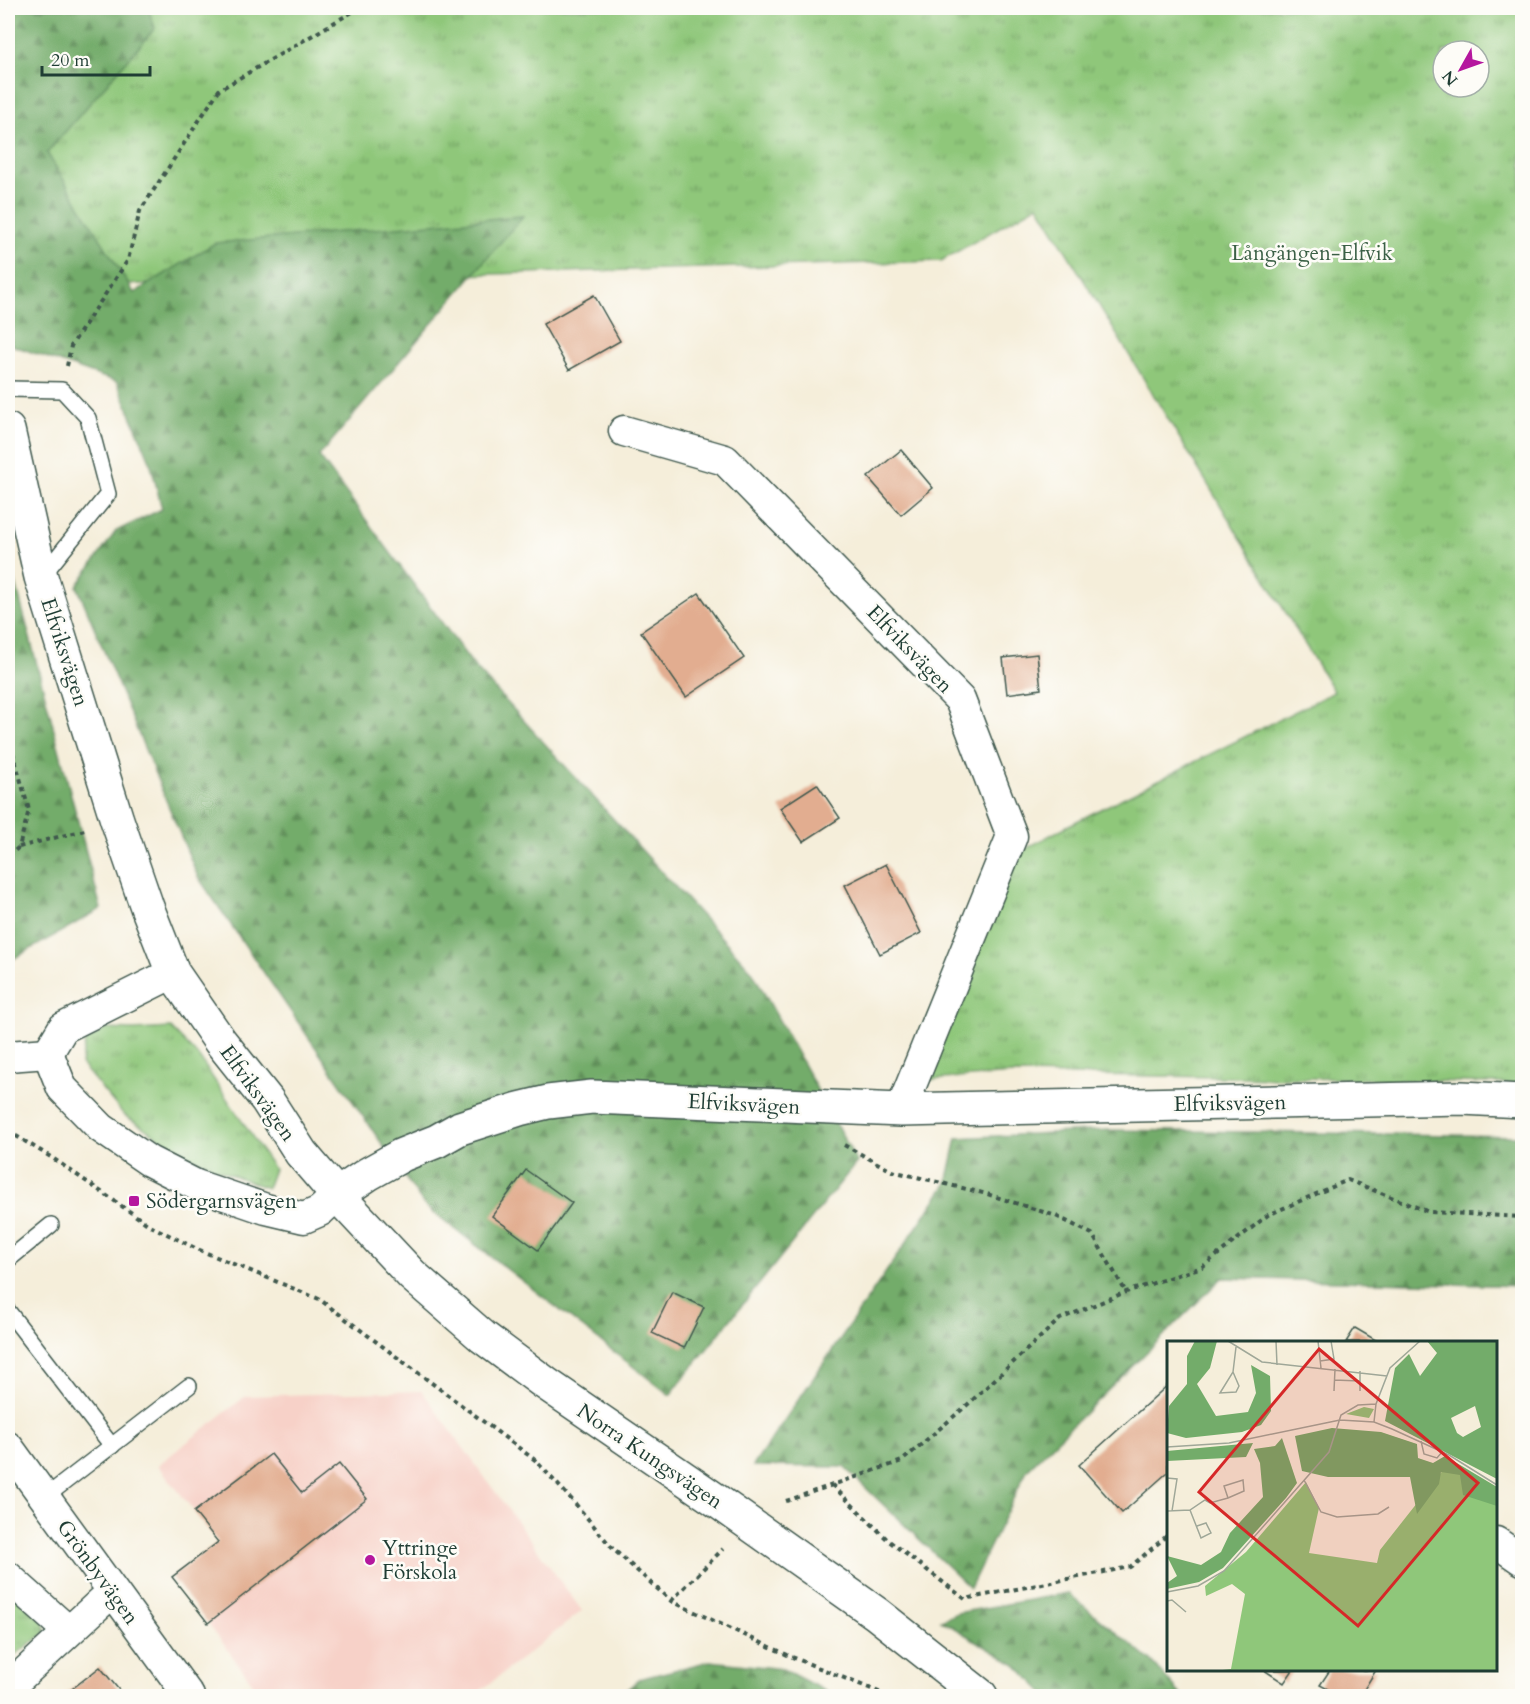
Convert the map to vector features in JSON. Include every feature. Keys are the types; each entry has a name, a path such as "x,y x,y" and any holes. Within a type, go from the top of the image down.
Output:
{"street":[{"name":"Elfviksvägen","path":"8,430 41,577 117,820 147,907 173,972 220,1041 267,1100 301,1153 337,1195 385,1164 460,1128 548,1102 592,1097 901,1110 1462,1098 1522,1101"},
{"name":"Elfviksvägen","path":"624,431 725,460 960,700 1012,836 901,1110"},
{"path":"48,1053 63,1028 173,972"},
{"path":"8,1056 48,1053"},
{"path":"48,1053 62,1088 100,1128 149,1161 196,1185 266,1209 304,1218 320,1211 337,1195"},
{"name":"Norra Kungsvägen","path":"337,1195 412,1275 483,1337 545,1383 877,1614 981,1696"},
{"name":"Grönbyvägen","path":"8,1447 189,1696"},
{"path":"1497,1543 1522,1560"},
{"path":"8,1577 68,1631"},
{"path":"8,1688 112,1592"}],"lane":[{"path":"8,390 62,390 88,418 108,494 41,577"},
{"path":"8,1260 51,1225"},
{"path":"8,1311 112,1446"},
{"path":"44,1498 189,1386"}],"path":[{"path":"62,390 71,346 128,260 140,211 219,90 359,8"},
{"path":"8,735 29,810 19,846 8,857"},
{"path":"807,1107 832,1138 892,1171 987,1194 1056,1216 1092,1234 1126,1292"},
{"path":"8,1131 54,1159 149,1225 197,1249 319,1299 535,1460 613,1548 670,1601 792,1657 889,1696"},
{"path":"786,1501 902,1461 1060,1319 1126,1292 1202,1267 1268,1215 1348,1180 1430,1212 1522,1217"},
{"path":"832,1485 889,1541 965,1599 1130,1567 1167,1536"},
{"path":"670,1601 726,1547"}],"shaded area":[{"name":"Yttringe Förskola","path":"422,1391 582,1611 474,1696 262,1696 172,1577 218,1542 158,1465 246,1396"}],"green space":[{"name":"Långängen-Elfvik","path":"8,8 1522,8 1522,1084 1368,1079 1013,1074 901,1082 996,865 1067,826 1334,692 1038,205 941,261 8,288"},
{"path":"8,8 148,8 155,28 47,153 134,293 215,243 523,216 319,456 474,666 752,971 857,1162 670,1395 424,1205 198,877 77,586 116,531 162,509 150,461 117,382 11,345 8,326"},
{"path":"8,554 101,909 8,962"},
{"path":"171,1028 199,1057 274,1169 267,1188 186,1155 124,1115 81,1064 85,1042 105,1029"},
{"path":"1109,1130 1522,1136 1522,1286 1222,1278 1027,1470 970,1588 844,1467 753,1466 947,1183 957,1138"},
{"path":"8,1589 45,1624 45,1633 8,1660"},
{"path":"1068,1593 1151,1661 1182,1696 1047,1696 1016,1665 941,1620 957,1613"},
{"path":"710,1661 783,1669 834,1696 620,1696 639,1679"}],"building":[{"path":"594,295 620,341 569,370 543,324"},
{"path":"901,450 933,488 901,515 868,477"},
{"path":"699,593 744,658 686,697 641,632"},
{"path":"1037,654 1041,689 1007,694 1003,658"},
{"path":"817,784 840,818 803,842 780,808"},
{"path":"886,864 921,933 880,954 845,885"},
{"path":"526,1170 572,1203 538,1250 492,1216"},
{"path":"672,1292 704,1307 684,1348 652,1333"},
{"path":"1355,1328 1377,1341 1347,1341"},
{"path":"1167,1386 1167,1473 1122,1513 1079,1465"},
{"path":"271,1454 302,1493 339,1464 367,1499 208,1623 172,1577 218,1542 194,1512"},
{"path":"100,1667 124,1696 63,1696"},
{"path":"1266,1671 1292,1671 1284,1683"},
{"path":"1329,1671 1375,1671 1360,1696 1341,1696 1320,1685"}],"place":[{"name":"Södergarnsvägen","path":"134,1201"},
{"name":"Yttringe Förskola","path":"370,1560"}]}
